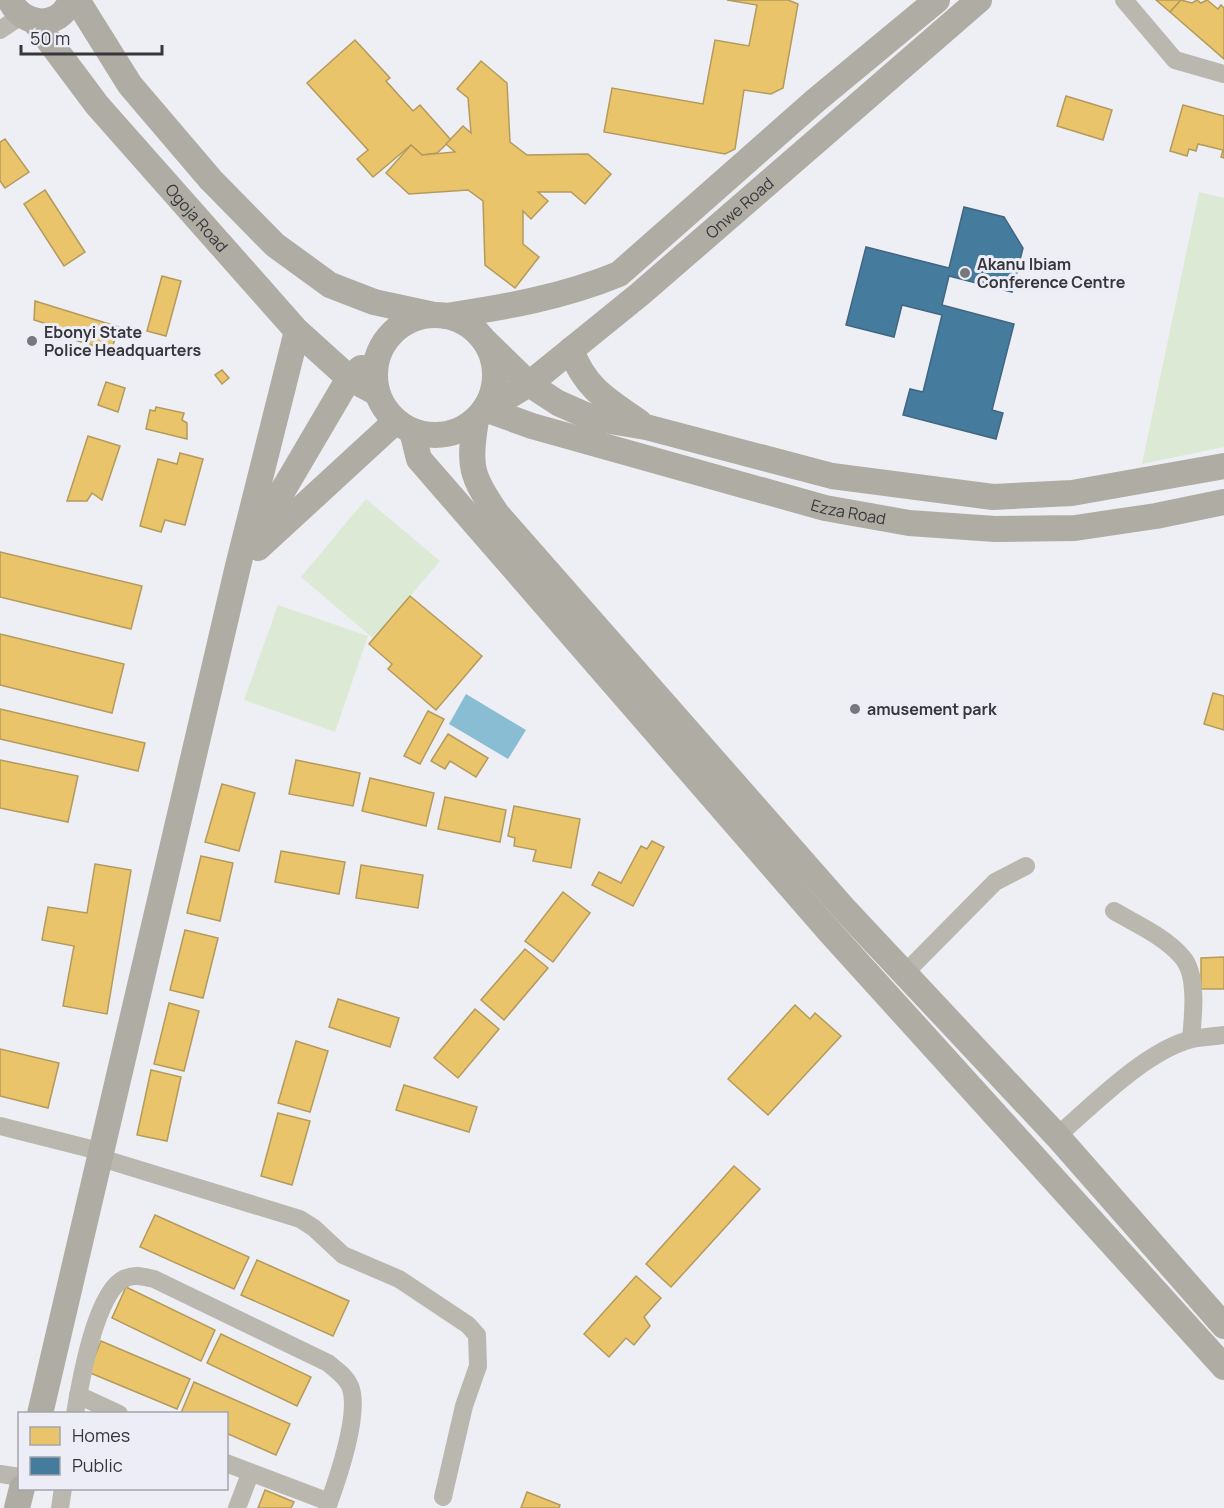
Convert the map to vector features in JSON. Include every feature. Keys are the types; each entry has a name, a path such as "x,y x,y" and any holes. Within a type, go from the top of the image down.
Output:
{"main road":[{"path":"22,13 56,19 65,12 71,0"},
{"path":"77,0 130,86 211,180 275,245 330,285 374,302 440,315 472,327 486,342 494,360 496,380 484,409 470,455 478,486 497,514 904,974 1057,1136 1224,1326"},
{"name":"Onwe Road","path":"440,315 518,305 582,289 619,274 815,101 938,0"},
{"name":"Onwe Road","path":"484,409 529,384 571,350 979,0"},
{"name":"Ogoja Road","path":"22,13 97,105 297,331 349,378 377,393"},
{"path":"815,101 834,124"},
{"path":"440,315 420,317 400,326 385,341 378,354 375,373 377,393 384,408 404,426 428,435 445,435 461,430 484,409"},
{"path":"40,1412 238,566 297,331"},
{"name":"Ezza Road","path":"486,342 529,384 558,404 592,418 646,427 832,476 993,497 1072,493 1224,466"},
{"path":"571,350 578,369 595,392 646,427"},
{"path":"238,566 349,378 378,354"},
{"name":"Ezza Road","path":"484,409 532,426 825,508 909,523 996,529 1075,528 1155,516 1224,502"},
{"path":"238,566 404,426"},
{"path":"404,426 419,459 829,931 1224,1367"},
{"path":"1149,481 1155,516"},
{"path":"17,1508 22,1490"}],"street":[{"path":"1124,0 1175,60 1224,74"},
{"path":"0,30 22,13"},
{"path":"904,974 995,882 1026,866"},
{"path":"1114,911 1159,938 1184,959 1194,1006 1191,1039"},
{"path":"1057,1136 1139,1068 1163,1052 1191,1039 1224,1035"},
{"path":"0,1126 102,1155 300,1220 314,1228 343,1255 399,1279 468,1325 477,1335 478,1365 464,1406 443,1497"},
{"path":"75,1412 97,1318 116,1285 125,1278 139,1275 154,1279 328,1363 344,1377 351,1387 353,1403 342,1466 328,1505 228,1464"},
{"path":"78,1395 117,1412"},
{"path":"0,1474 18,1477"},
{"path":"237,1508 250,1474"},
{"path":"60,1508 63,1490"}],"green space":[{"path":"1199,192 1224,198 1224,447 1142,464"},
{"path":"366,499 440,561 374,639 301,577"},
{"path":"278,605 368,636 335,732 244,700"}],"water":[{"path":"466,694 526,730 508,759 449,724"}],"building: Homes":[{"path":"727,0 788,0 798,4 783,88 771,94 744,90 735,149 725,154 604,132 612,88 703,104 715,40 749,46 757,5"},
{"path":"1156,0 1181,0 1170,12"},
{"path":"1181,0 1192,3 1197,0 1201,3 1207,0 1218,9 1221,5 1224,8 1224,59 1170,12"},
{"path":"355,40 390,78 386,81 413,111 420,105 451,140 437,153 422,155 411,145 373,177 357,159 368,150 307,83"},
{"path":"481,61 507,83 510,142 527,155 588,154 611,174 585,204 571,192 538,192 548,201 531,219 523,211 523,244 539,257 515,288 485,265 483,201 468,190 409,194 386,173 411,145 422,155 455,152 446,144 463,126 471,133 468,98 457,89"},
{"path":"1066,96 1112,110 1103,140 1057,126"},
{"path":"1183,105 1224,116 1224,158 1221,157 1223,150 1198,144 1196,151 1189,149 1187,156 1170,151"},
{"path":"5,139 29,172 5,188 0,181 0,142"},
{"path":"45,190 85,252 64,266 24,204"},
{"path":"162,276 181,281 166,336 147,331"},
{"path":"35,301 119,327 111,351 45,331 47,324 34,320"},
{"path":"222,370 229,378 222,384 215,375"},
{"path":"106,382 125,388 118,412 98,405"},
{"path":"156,407 184,413 182,420 187,423 187,439 146,429 150,410 155,411"},
{"path":"88,436 120,446 102,500 92,493 87,501 67,501"},
{"path":"180,453 203,459 185,525 165,520 161,532 140,526 158,459 177,464"},
{"path":"0,552 142,586 131,629 0,597"},
{"path":"410,596 482,656 436,710 388,669 392,664 369,644"},
{"path":"0,634 124,664 112,713 0,685"},
{"path":"1213,693 1224,696 1224,730 1204,724"},
{"path":"0,709 145,743 138,771 0,739"},
{"path":"428,711 444,719 420,764 404,756"},
{"path":"448,734 488,758 476,777 450,761 445,769 431,761"},
{"path":"0,760 78,776 68,822 0,808"},
{"path":"296,760 360,773 353,806 289,794"},
{"path":"370,778 434,793 426,826 362,811"},
{"path":"222,784 255,793 239,851 205,842"},
{"path":"445,797 506,810 500,842 438,829"},
{"path":"514,806 580,819 571,868 533,861 536,850 514,846 515,838 508,836"},
{"path":"652,841 664,847 633,906 592,885 599,872 621,883 641,846 647,849"},
{"path":"281,851 345,862 339,894 275,882"},
{"path":"201,856 233,863 220,921 187,913"},
{"path":"95,864 131,870 107,1014 63,1006 74,946 42,940 48,907 87,913"},
{"path":"361,865 423,875 418,908 356,898"},
{"path":"563,892 590,913 553,962 525,941"},
{"path":"185,930 218,938 203,998 170,990"},
{"path":"525,949 548,968 504,1020 481,1000"},
{"path":"1224,957 1224,989 1201,989 1201,958"},
{"path":"338,999 399,1018 390,1047 329,1027"},
{"path":"169,1003 199,1011 184,1071 154,1064"},
{"path":"795,1005 810,1019 815,1013 841,1036 768,1115 728,1079"},
{"path":"475,1009 499,1029 458,1078 434,1058"},
{"path":"296,1041 328,1051 310,1112 278,1103"},
{"path":"0,1049 59,1063 48,1108 0,1096"},
{"path":"151,1070 181,1077 167,1141 137,1135"},
{"path":"404,1085 477,1107 469,1132 396,1110"},
{"path":"278,1113 310,1121 292,1185 261,1176"},
{"path":"734,1166 760,1189 671,1287 646,1264"},
{"path":"155,1215 249,1257 234,1289 140,1247"},
{"path":"257,1260 349,1301 333,1336 241,1295"},
{"path":"636,1276 661,1298 644,1317 650,1326 634,1345 626,1338 609,1357 584,1334"},
{"path":"126,1287 215,1330 201,1361 112,1318"},
{"path":"221,1334 311,1377 297,1406 207,1363"},
{"path":"101,1341 190,1379 177,1409 88,1372"},
{"path":"194,1382 290,1424 276,1455 228,1434 228,1412 181,1412"},
{"path":"265,1490 294,1502 291,1508 258,1508"},
{"path":"527,1492 560,1505 559,1508 521,1508"}],"building: Public":[{"path":"964,207 1004,217 1023,248 1012,292 949,276 942,305 1014,324 992,410 1003,413 996,439 903,415 910,389 923,392 942,315 902,305 894,337 846,325 866,247 949,268"}],"place":[{"name":"Akanu Ibiam Conference Centre","path":"965,273"},
{"name":"Ebonyi State Police Headquarters","path":"32,341"},
{"name":"amusement park","path":"855,709"}]}
